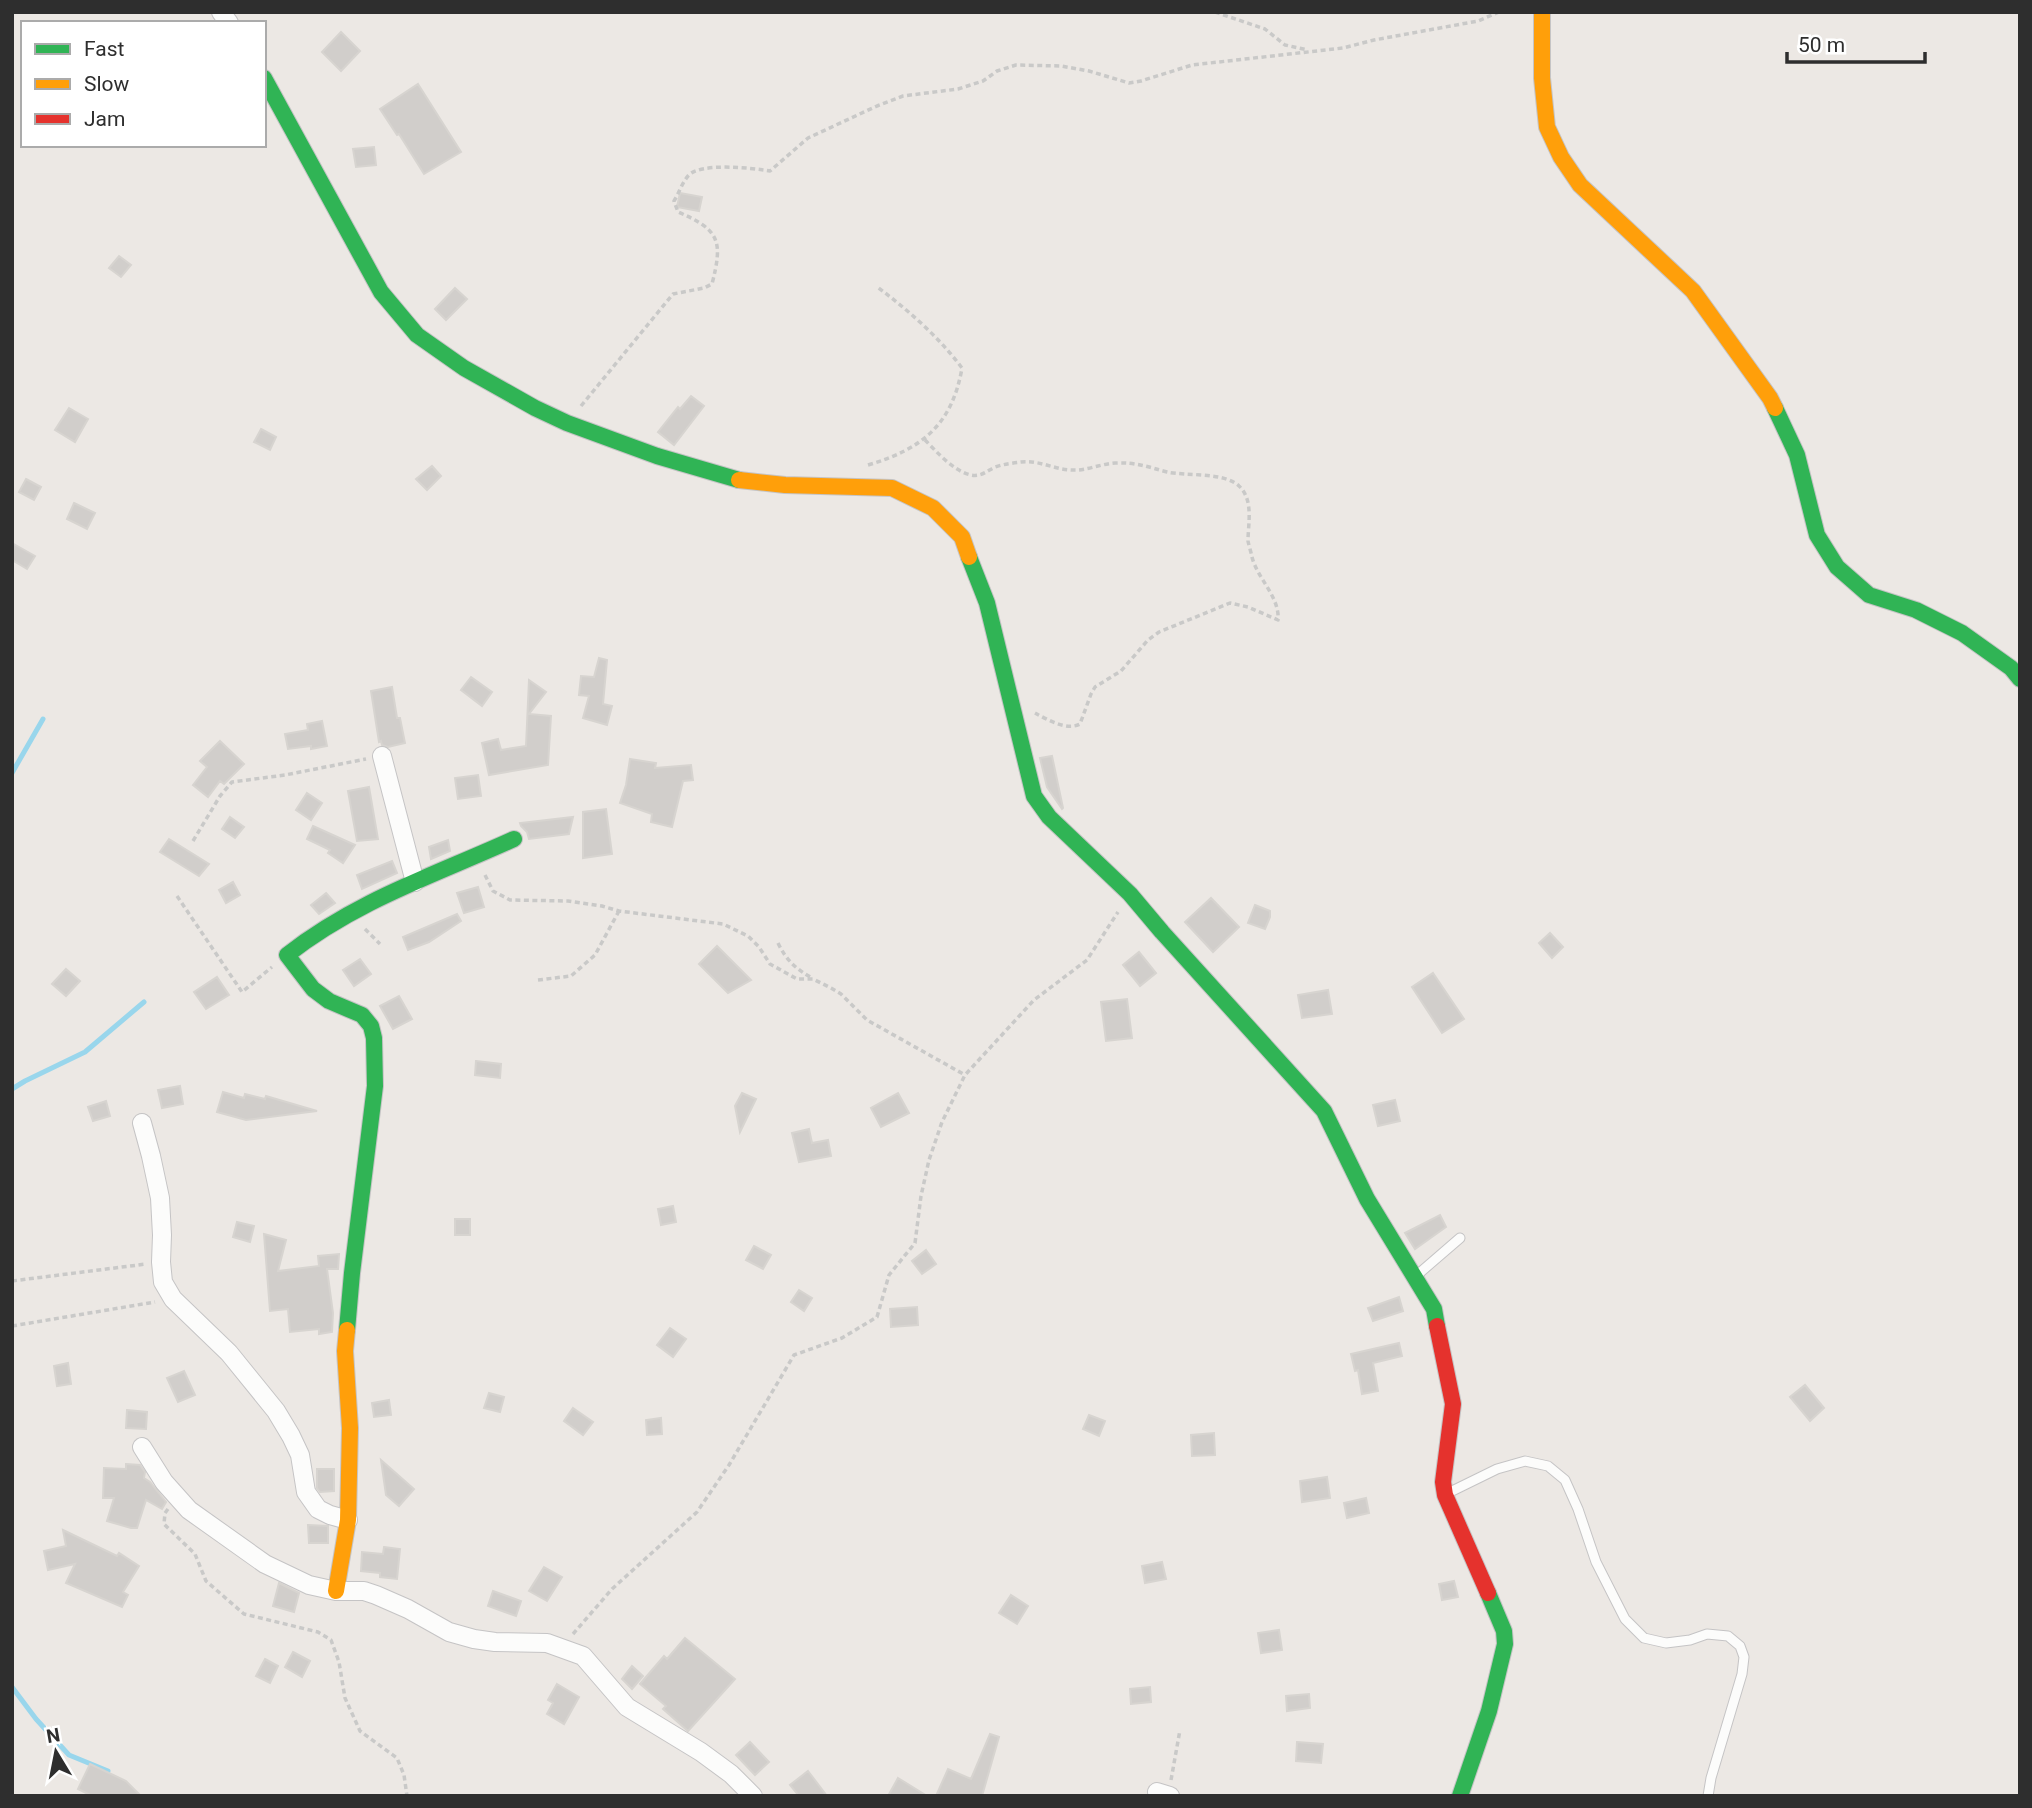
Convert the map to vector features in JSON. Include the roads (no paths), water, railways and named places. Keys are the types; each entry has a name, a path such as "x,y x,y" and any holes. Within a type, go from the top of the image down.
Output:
{"street":[{"path":"1542,12 1542,78 1547,127 1561,158 1580,185 1693,291 1770,398 1797,455 1817,534 1838,567 1869,595 1916,610 1962,633 2011,668 2020,679"},
{"path":"266,82 381,292 417,335 464,368 567,423 657,456 732,479 785,485 892,488 933,508 962,537 988,603 1034,796 1049,817 1130,894 1324,1111 1367,1199 1434,1309 1453,1404 1443,1482 1445,1495 1504,1631 1505,1644 1489,1712 1460,1796"},
{"path":"382,756 415,882"},
{"path":"336,1591 348,1520 350,1428 345,1351 375,1086 374,1038 371,1026 362,1014 329,1001 313,989 287,955 309,936 349,912 514,839"},
{"path":"142,1123 160,1198 163,1282 173,1299 229,1353 276,1411 300,1455 306,1492 318,1508 348,1520"},
{"path":"142,1447 158,1474 200,1519 265,1564 309,1585 336,1591 364,1591 376,1595 449,1632 495,1642 547,1643 583,1656 627,1707 701,1752 731,1774 754,1796"}],"lane":[{"path":"1415,1277 1460,1238"},
{"path":"1445,1495 1497,1469 1525,1461 1548,1466 1565,1480 1602,1573 1625,1619 1644,1638 1666,1643 1690,1640 1707,1634 1728,1636 1740,1646 1744,1657 1742,1674 1708,1796"}],"waterway":[{"path":"12,773 43,719"},
{"path":"12,1089 85,1052 144,1002"},
{"path":"12,1687 36,1719 69,1755 108,1771"}]}
